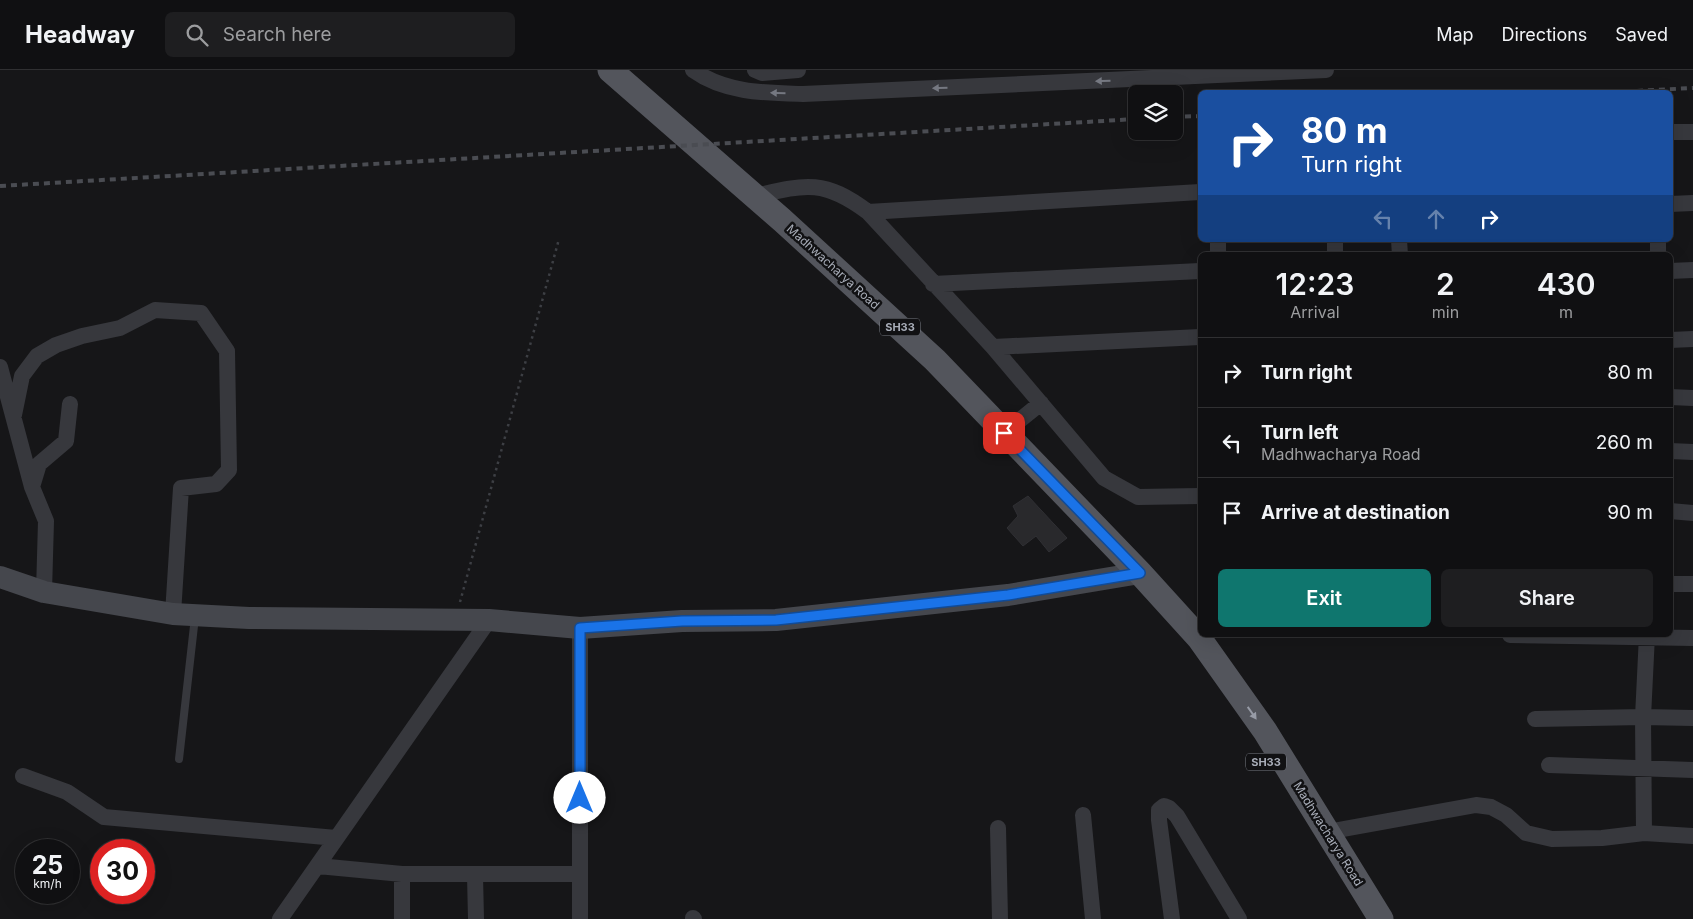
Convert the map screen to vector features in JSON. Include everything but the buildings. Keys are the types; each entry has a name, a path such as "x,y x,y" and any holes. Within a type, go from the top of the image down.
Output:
{"main road":[{"name":"Madhwacharya Road","path":"610,70 755,196 935,360 1140,573 1198,637"},
{"name":"Madhwacharya Road","path":"1169,606 1186,647 1268,766 1363,919"},
{"name":"Madhwacharya Road","path":"1198,637 1264,731 1381,919"}],"street":[{"path":"693,70 703,78 732,89 767,93 803,94 1326,70"},
{"path":"759,71 798,70"},
{"path":"1673,132 1693,132"},
{"path":"755,196 788,188 819,186 845,195 868,212 993,347 1104,478 1138,497 1198,496"},
{"path":"868,212 1198,192"},
{"path":"1673,204 1693,203"},
{"path":"1673,271 1693,270"},
{"path":"933,284 1198,271"},
{"path":"14,415 22,376 37,356 56,345 82,336 120,328 155,310 201,313 227,352 229,470 216,484 182,488 173,614"},
{"path":"993,347 1198,337"},
{"path":"1673,340 1693,340"},
{"path":"0,367 32,487 46,522 44,592"},
{"path":"1673,397 1693,398"},
{"path":"32,487 40,464 66,441 70,404"},
{"path":"1004,433 1040,404"},
{"path":"1673,451 1693,452"},
{"path":"1673,511 1693,513"},
{"path":"0,577 44,592 173,614 249,618 489,620 580,628 682,621 776,620 1008,595 1140,573"},
{"path":"1673,584 1693,584"},
{"path":"280,919 489,620"},
{"path":"580,628 580,919"},
{"path":"1644,833 1644,716 1647,637"},
{"path":"1670,637 1693,638"},
{"path":"1536,719 1644,716 1693,718"},
{"path":"1549,765 1693,770"},
{"path":"23,776 68,792 104,817 336,838"},
{"path":"1327,832 1476,805 1491,808 1506,816 1526,834 1552,839 1602,838 1644,833 1693,836"},
{"path":"1172,919 1159,820 1159,810 1164,806 1177,816 1239,919"},
{"path":"1082,815 1093,919"},
{"path":"998,828 1000,919"},
{"path":"318,866 402,874 580,874"},
{"path":"402,874 402,919"},
{"path":"475,875 476,919"}],"lane":[{"path":"179,759 196,615"}],"path":[{"path":"455,620 559,238"}],"railway":[{"path":"1654,90 1693,88"},
{"path":"1183,117 1198,116"},
{"path":"0,186 1128,119"}],"route":[{"path":"580,798 580,628 682,621 776,620 1008,595 1140,573 1004,433"}]}
